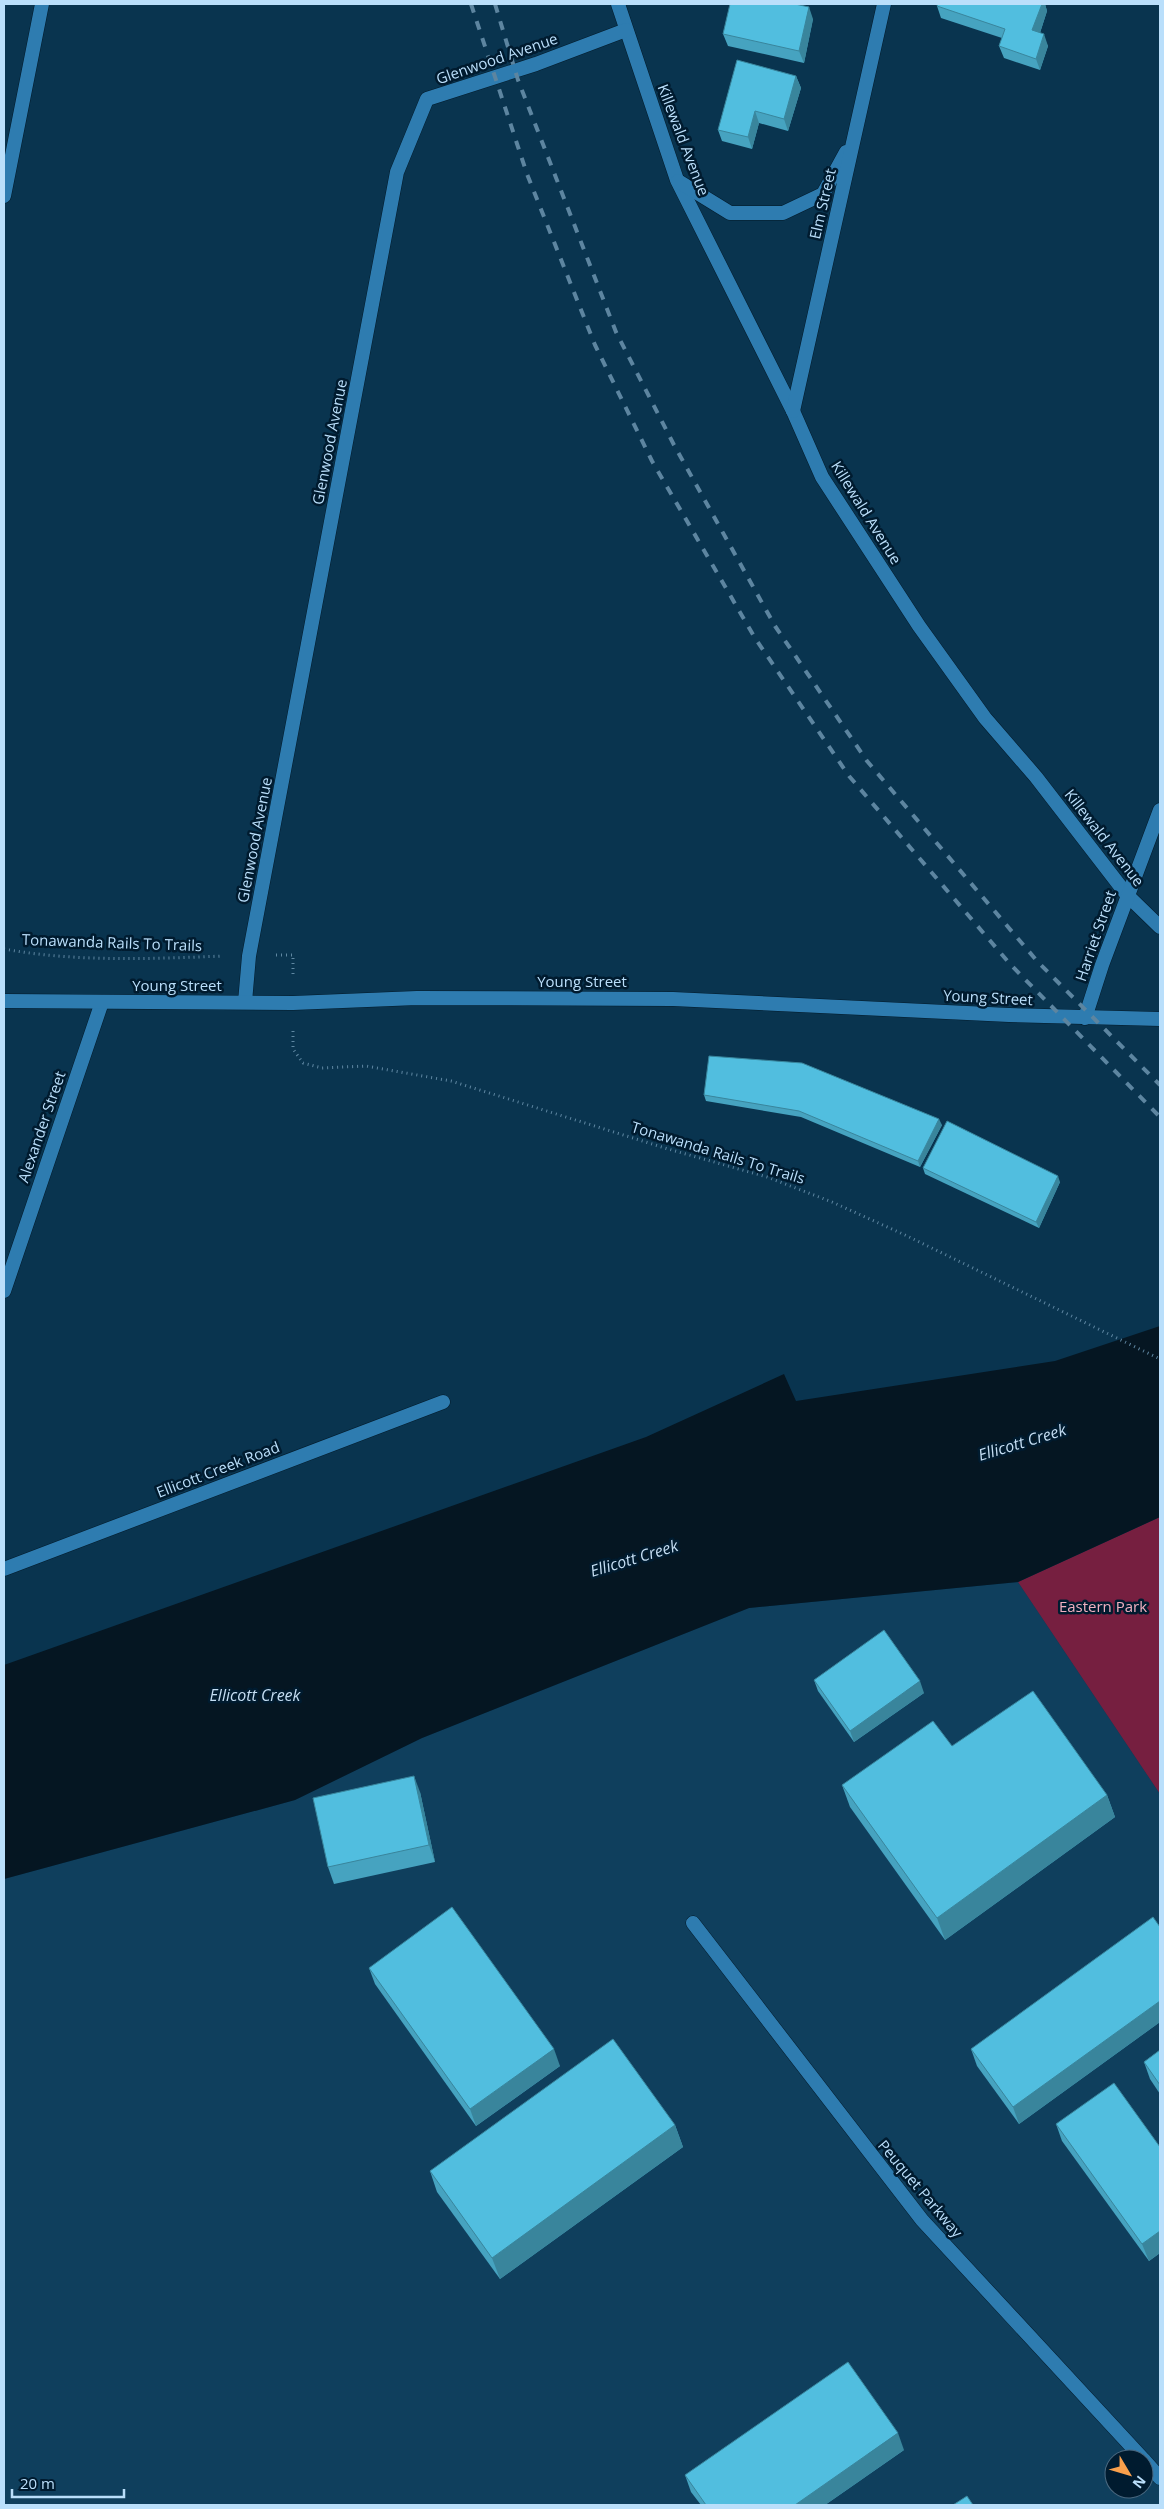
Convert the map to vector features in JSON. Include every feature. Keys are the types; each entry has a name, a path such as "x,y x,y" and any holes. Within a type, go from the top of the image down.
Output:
{"street":[{"path":"4,196 42,4"},
{"name":"Killewald Avenue","path":"618,4 678,180 793,412 822,477 919,626 985,718 1036,777 1127,895 1160,927"},
{"name":"Elm Street","path":"793,412 884,4"},
{"name":"Glenwood Avenue","path":"245,1002 249,956 397,172 427,99 536,64 626,30"},
{"path":"678,180 730,213 783,213 822,194 854,139"},
{"name":"Harriet Street","path":"1085,1018 1102,964 1160,810"},
{"name":"Young Street","path":"4,1001 293,1003 418,998 673,999 1085,1018 1160,1018"},
{"name":"Alexander Street","path":"4,1291 102,1002"},
{"name":"Ellicott Creek Road","path":"4,1569 443,1402"},
{"name":"Peuquet Parkway","path":"693,1923 922,2220 1134,2449"}],"path":[{"name":"Tonawanda Rails To Trails","path":"4,950 75,956 182,959 219,956"},
{"path":"276,955 293,955 294,968"},
{"name":"Tonawanda Rails To Trails","path":"293,1035 293,1048 303,1063 322,1068 366,1066 451,1081 668,1149 768,1177 905,1235 1160,1358"}],"shaded area":[{"path":"1018,1582 1160,1794 1160,2505 4,2505 4,1879 295,1800 422,1738 749,1608"}],"green space":[{"name":"Eastern Park","path":"1160,1517 1160,1794 1018,1582"}],"water":[{"name":"Ellicott Creek","path":"1160,1326 1160,1517 1018,1582 749,1608 422,1738 295,1800 4,1879 4,1665 646,1437 784,1374 796,1401 1055,1361"}],"building":[{"path":"730,4 795,4 809,7 799,51 723,34"},
{"path":"938,4 1042,4 1032,30 1044,34 1036,59 999,46 1005,29 937,6"},
{"path":"737,60 796,76 784,119 755,111 748,137 718,130"},
{"path":"709,1056 802,1063 939,1119 918,1161 799,1111 704,1095"},
{"path":"947,1121 1058,1176 1036,1222 923,1168"},
{"path":"884,1630 920,1681 850,1731 814,1680"},
{"path":"1033,1691 1107,1795 937,1918 842,1785 933,1721 952,1746"},
{"path":"414,1776 429,1845 328,1867 313,1798"},
{"path":"452,1907 554,2049 470,2109 369,1968"},
{"path":"1153,1917 1160,1927 1160,2001 1013,2107 971,2049"},
{"path":"613,2039 675,2125 492,2258 430,2171"},
{"path":"1160,2050 1160,2085 1144,2062"},
{"path":"1114,2083 1160,2147 1160,2231 1142,2244 1056,2124"},
{"path":"848,2362 898,2433 795,2505 706,2505 685,2475"},
{"path":"967,2496 973,2505 953,2505"}],"railway":[{"path":"471,4 527,174 595,345 652,461 755,638 849,776 1010,964 1160,1117"},
{"path":"495,4 518,80 616,332 674,445 775,626 867,761 1037,961 1160,1085"}]}
